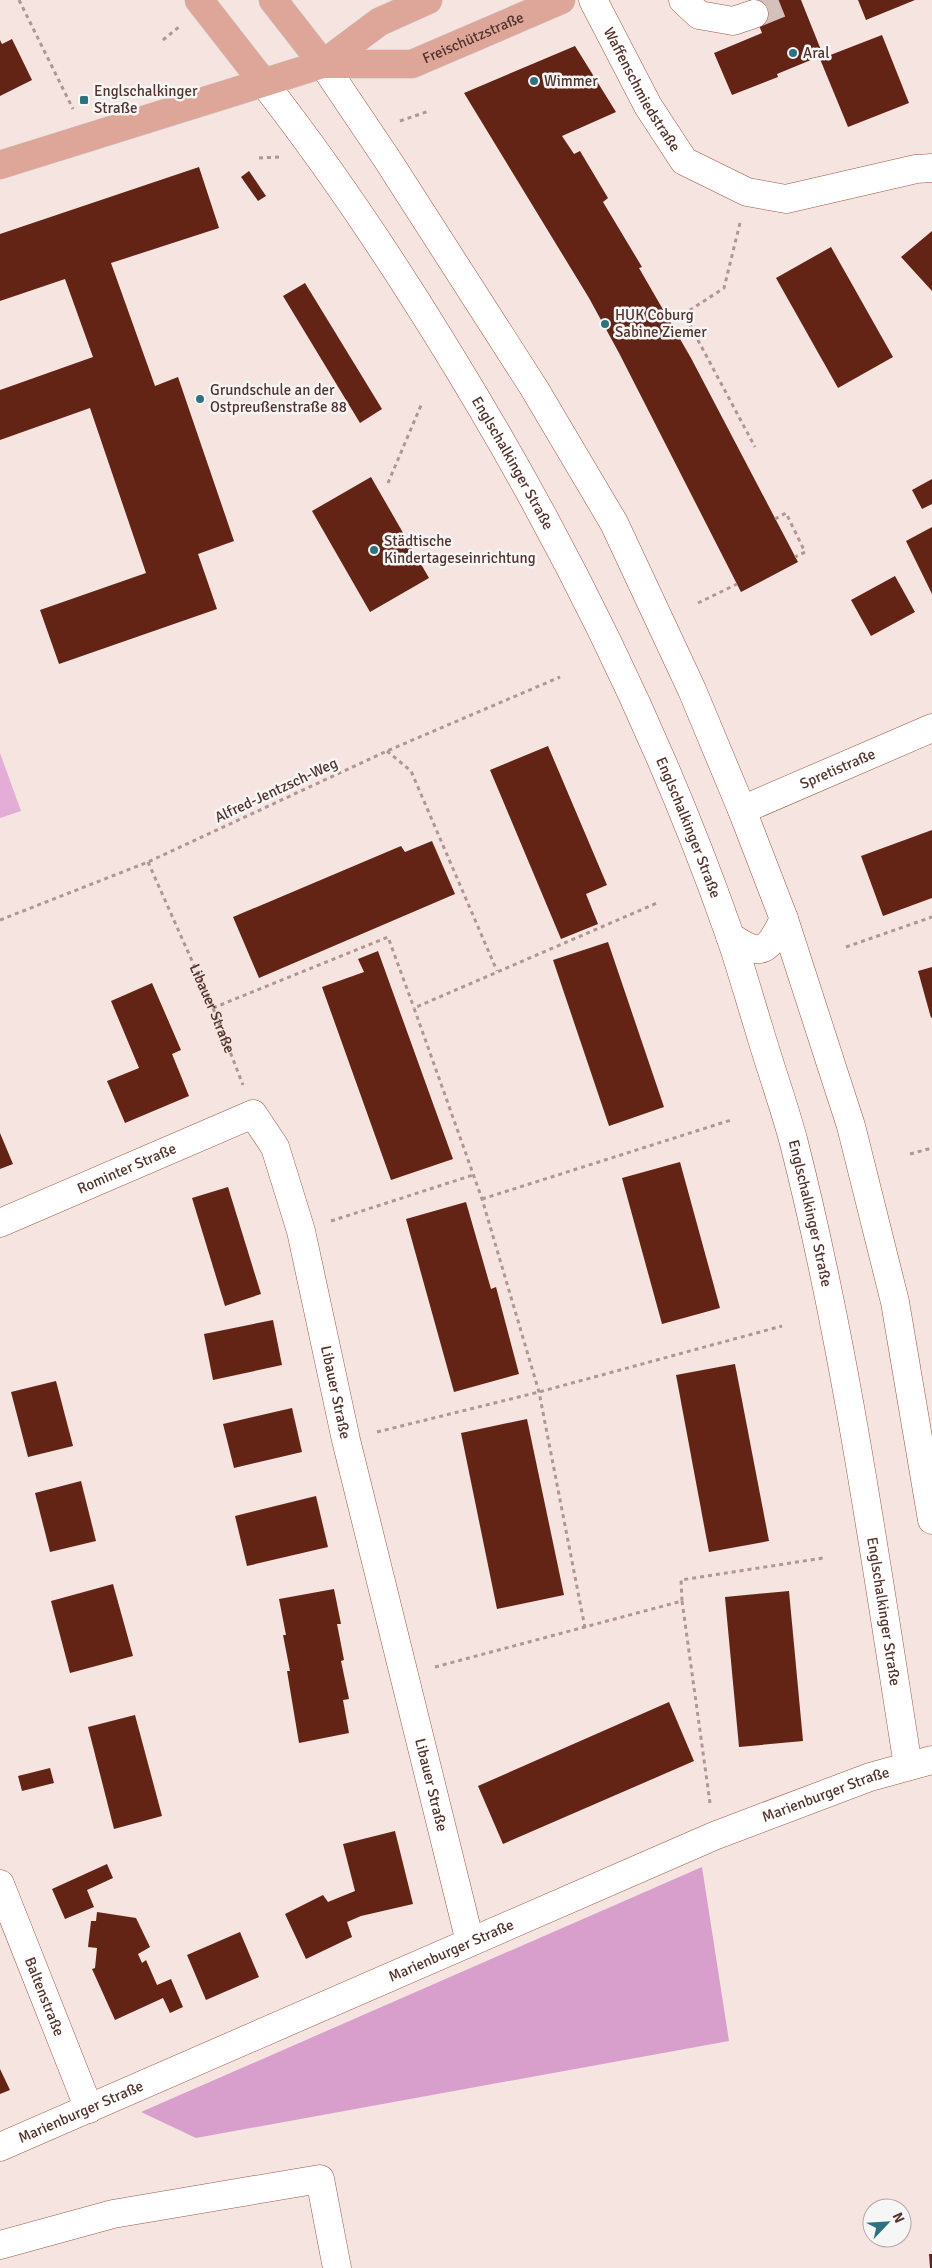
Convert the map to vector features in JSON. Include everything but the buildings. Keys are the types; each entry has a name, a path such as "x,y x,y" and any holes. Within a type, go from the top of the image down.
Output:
{"main road":[{"name":"Englschalkinger Straße","path":"199,0 263,82"},
{"path":"273,0 323,64"},
{"name":"Freischützstraße","path":"323,64 379,22 428,0"},
{"name":"Freischützstraße","path":"0,165 323,64 412,64 560,0"}],"street":[{"name":"Waffenschmiedstraße","path":"593,0 648,106 684,161 747,192 786,199 916,169 932,168"},
{"path":"683,0 699,15 733,21 754,14"},
{"path":"323,64 374,139 534,388 614,523 692,690 742,810 784,919 851,1126 895,1302 932,1520"},
{"name":"Englschalkinger Straße","path":"263,82 315,148 374,236 493,424 568,563 643,719 703,864 730,936 793,1140 832,1312 920,1763"},
{"name":"Spretistraße","path":"742,810 932,728"},
{"path":"730,936 748,949 765,948 774,940 784,919"},
{"name":"Rominter Straße","path":"0,1223 253,1114"},
{"name":"Libauer Straße","path":"253,1114 275,1147 301,1230 346,1440 470,1942"},
{"name":"Marienburger Straße","path":"0,2147 714,1836 870,1777 920,1763"},
{"name":"Baltenstraße","path":"0,1884 89,2109"},
{"path":"0,2245 113,2214 320,2179 337,2268"}],"path":[{"path":"19,0 73,109"},
{"path":"747,192 724,288 684,314 755,447"},
{"path":"388,483 422,403"},
{"path":"775,519 786,513 805,552 794,557"},
{"path":"698,603 737,584"},
{"name":"Alfred-Jentzsch-Weg","path":"0,920 148,862 387,751 560,677"},
{"path":"387,751 411,771 497,970"},
{"name":"Libauer Straße","path":"148,862 214,1008 253,1114"},
{"path":"414,1008 497,970 657,903"},
{"path":"846,947 932,917"},
{"path":"214,1008 388,938 482,1199 539,1392 585,1628"},
{"path":"482,1199 731,1120"},
{"path":"910,1154 932,1148"},
{"path":"301,1230 473,1175"},
{"path":"346,1440 539,1392 782,1326"},
{"path":"714,1836 682,1601 681,1580 823,1558"},
{"path":"403,1675 682,1601"}],"shaded area":[{"path":"0,753 21,811 0,818"},
{"path":"702,1867 729,2041 196,2138 141,2112"}],"tunnel":[{"path":"754,14 789,0"}],"place":[{"name":"Aral","path":"793,53"},
{"name":"Wimmer","path":"534,81"},
{"name":"Englschalkinger Straße","path":"84,100"},
{"name":"HUK Coburg Sabine Ziemer","path":"605,324"},
{"name":"Grundschule an der Ostpreußenstraße 88","path":"200,399"},
{"name":"Städtische Kindertageseinrichtung","path":"374,550"}]}
